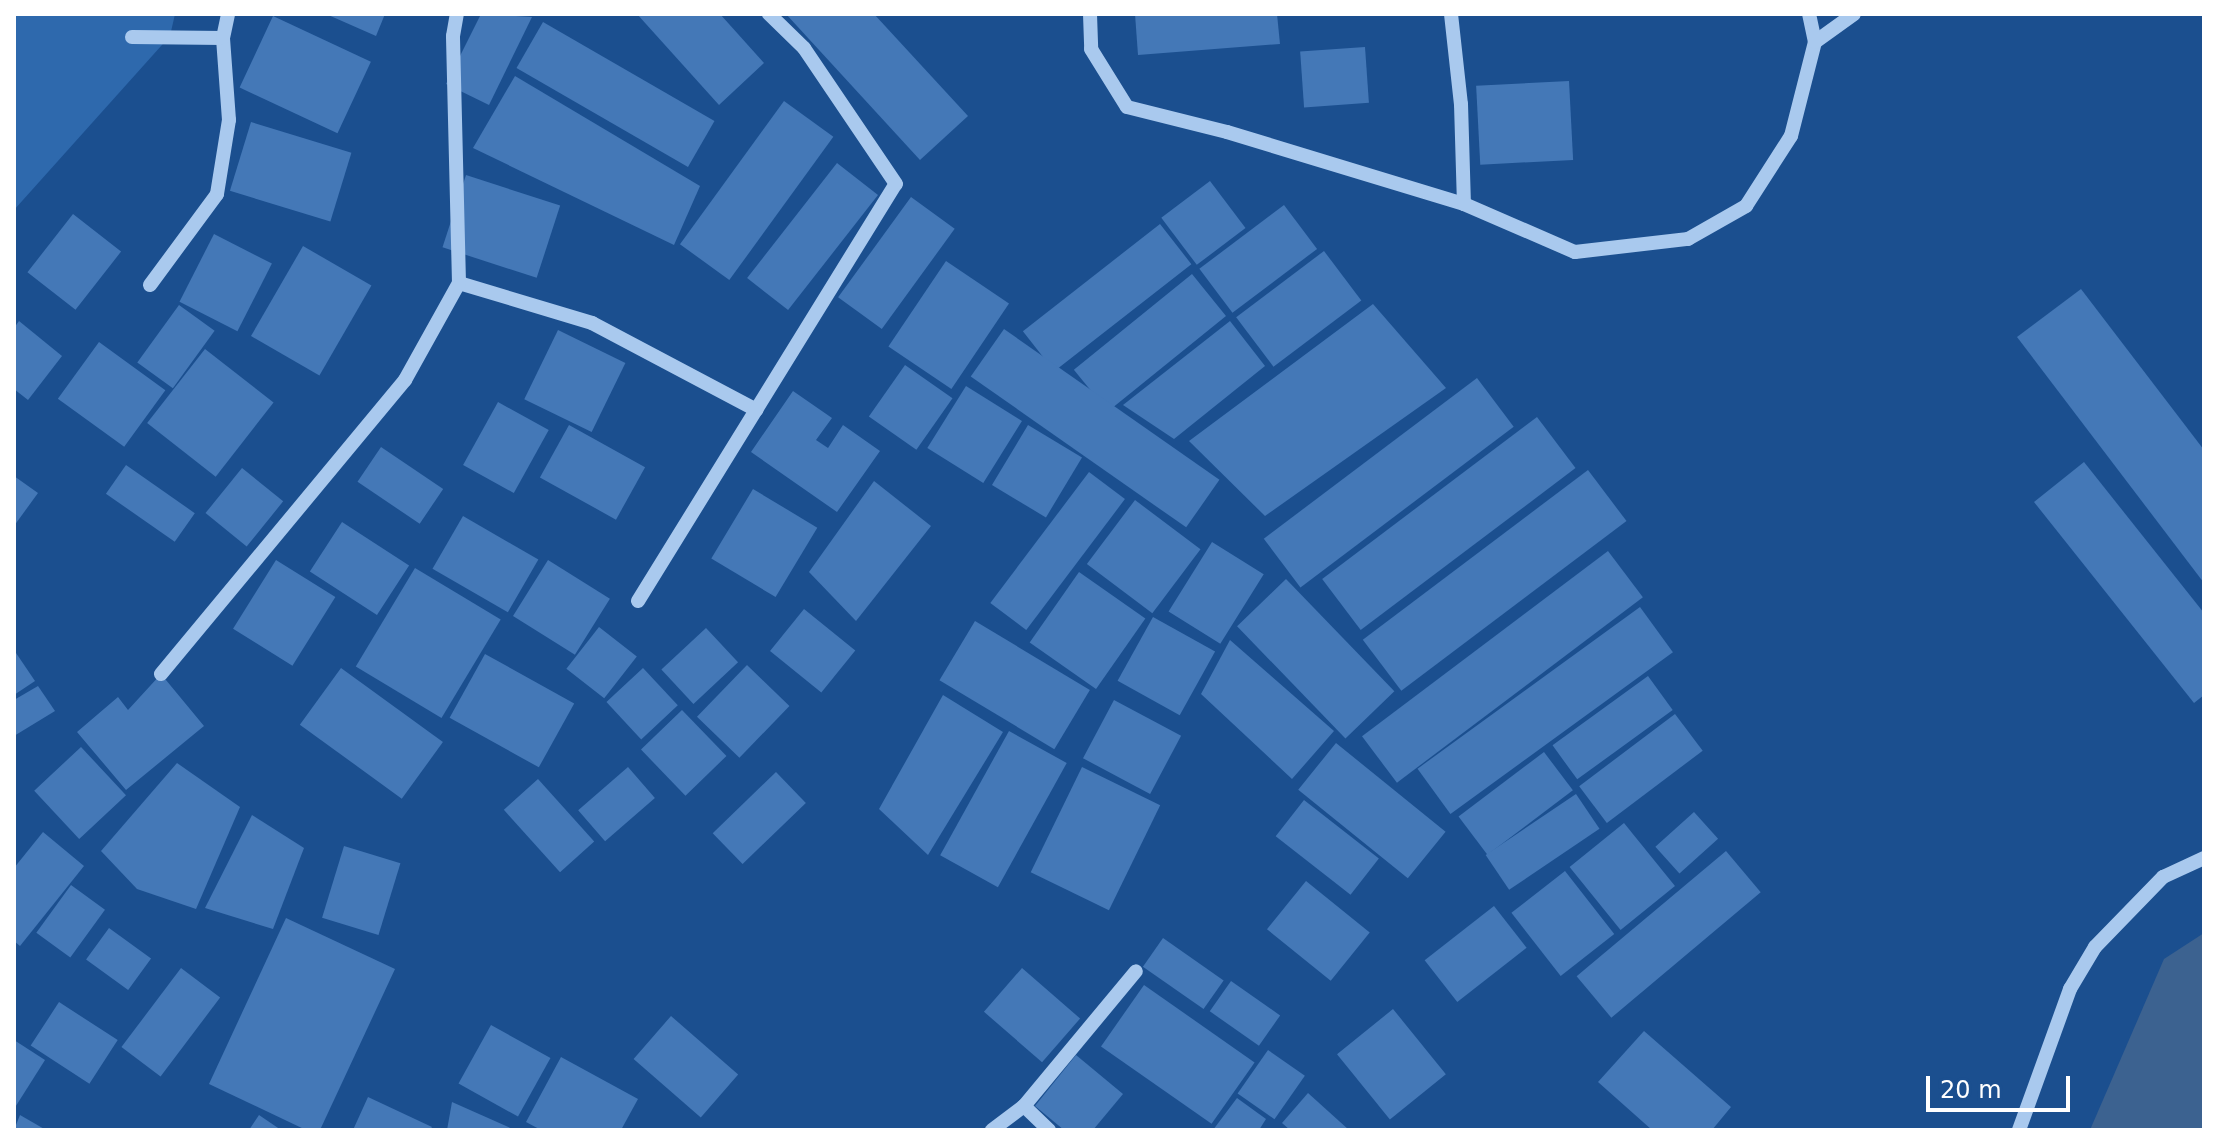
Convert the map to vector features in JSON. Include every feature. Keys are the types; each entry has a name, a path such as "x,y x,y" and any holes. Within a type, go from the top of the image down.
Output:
{"street":[{"path":"150,285 217,194 229,120 223,38 228,14"},
{"path":"161,674 405,380 459,283 453,36 457,14"},
{"path":"638,601 896,184 804,48 769,14"},
{"path":"1090,14 1091,49 1127,107 1227,132 1464,204 1575,252 1688,239 1746,206 1791,136 1815,42 1809,14"},
{"path":"1451,14 1461,104 1464,204"},
{"path":"1815,42 1854,14"},
{"path":"132,37 223,38"},
{"path":"459,283 592,323 756,410"},
{"path":"2019,1130 2070,989 2095,947 2163,877 2204,858"},
{"path":"992,1130 1024,1106 1136,971"},
{"path":"1024,1106 1049,1130"}],"shaded area":[{"path":"14,14 175,14 170,36 14,210"},
{"path":"2204,933 2204,1130 2090,1130 2164,959"}],"building":[{"path":"326,14 385,14 376,36"},
{"path":"481,14 532,17 489,105 446,84"},
{"path":"637,14 720,14 764,63 719,105"},
{"path":"786,14 874,14 968,116 920,160"},
{"path":"1135,14 1277,14 1280,44 1138,55"},
{"path":"273,16 371,62 337,133 240,88"},
{"path":"543,22 714,121 688,167 516,68"},
{"path":"1365,47 1369,103 1304,107 1300,52"},
{"path":"515,76 700,186 674,245 473,148"},
{"path":"1569,81 1573,160 1480,165 1476,86"},
{"path":"784,101 833,137 729,280 680,244"},
{"path":"251,122 351,153 330,222 230,191"},
{"path":"837,163 878,195 788,310 747,278"},
{"path":"466,175 560,206 537,278 443,247"},
{"path":"1210,181 1246,228 1197,265 1161,218"},
{"path":"911,197 955,229 882,329 838,297"},
{"path":"1284,205 1317,249 1232,313 1199,269"},
{"path":"73,214 121,252 76,310 27,272"},
{"path":"1160,224 1191,264 1054,371 1023,331"},
{"path":"214,234 272,264 237,331 179,302"},
{"path":"303,246 371,286 319,376 251,336"},
{"path":"1324,251 1361,301 1273,367 1236,317"},
{"path":"946,261 1009,303 951,389 888,346"},
{"path":"1192,274 1226,316 1108,412 1074,370"},
{"path":"2081,289 2204,450 2204,583 2017,337"},
{"path":"1373,304 1446,388 1265,516 1189,441"},
{"path":"179,305 215,331 173,388 137,362"},
{"path":"19,321 62,356 28,400 14,389 14,328"},
{"path":"1230,321 1265,366 1174,439 1123,405"},
{"path":"1004,329 1219,480 1186,527 971,377"},
{"path":"558,330 625,363 592,432 524,399"},
{"path":"99,342 165,390 124,447 58,399"},
{"path":"205,349 274,403 216,477 147,423"},
{"path":"905,365 953,398 916,450 869,417"},
{"path":"1477,378 1514,427 1300,587 1264,539"},
{"path":"966,386 1022,421 983,483 927,448"},
{"path":"793,391 832,418 816,440 828,448 843,425 880,451 837,512 751,452"},
{"path":"498,402 549,430 514,493 463,465"},
{"path":"1537,417 1576,468 1361,630 1322,579"},
{"path":"569,425 645,467 616,520 540,477"},
{"path":"1028,425 1082,457 1046,517 992,485"},
{"path":"381,447 443,489 420,524 358,482"},
{"path":"2084,462 2204,613 2204,695 2194,703 2034,502"},
{"path":"126,465 195,513 175,542 106,494"},
{"path":"242,468 283,501 247,546 205,513"},
{"path":"1588,470 1627,521 1401,691 1363,640"},
{"path":"1089,472 1125,499 1026,630 990,603"},
{"path":"14,476 38,493 14,526"},
{"path":"874,481 931,526 856,621 809,572"},
{"path":"753,489 817,528 776,597 711,558"},
{"path":"1135,500 1200,549 1152,613 1087,564"},
{"path":"463,516 538,560 508,612 432,569"},
{"path":"342,522 409,566 377,615 310,571"},
{"path":"1212,542 1264,574 1220,644 1169,612"},
{"path":"1608,551 1643,597 1397,783 1362,736"},
{"path":"276,560 335,597 292,666 233,629"},
{"path":"548,560 610,599 575,655 513,616"},
{"path":"415,568 501,620 441,718 356,667"},
{"path":"1079,572 1145,618 1096,689 1030,642"},
{"path":"1286,579 1394,691 1345,738 1237,626"},
{"path":"1640,607 1673,652 1450,814 1418,769"},
{"path":"804,609 855,651 821,693 770,651"},
{"path":"1153,617 1215,651 1180,715 1118,681"},
{"path":"975,621 1090,690 1054,749 939,680"},
{"path":"599,627 637,657 604,698 566,669"},
{"path":"706,628 738,662 693,704 661,670"},
{"path":"1230,640 1334,731 1292,779 1201,694"},
{"path":"14,650 35,681 14,695"},
{"path":"485,654 574,703 539,767 450,718"},
{"path":"747,665 789,706 739,758 697,717"},
{"path":"341,668 443,742 402,799 300,725"},
{"path":"643,668 678,705 641,739 606,702"},
{"path":"161,674 204,726 126,790 77,732 118,697 128,710"},
{"path":"1648,676 1673,710 1577,779 1553,745"},
{"path":"38,686 55,711 14,736 14,700"},
{"path":"943,695 1003,732 928,855 879,809"},
{"path":"1114,700 1181,736 1150,794 1083,758"},
{"path":"682,710 726,756 685,796 641,750"},
{"path":"1675,714 1703,751 1607,823 1579,786"},
{"path":"1009,731 1067,763 998,887 940,855"},
{"path":"1336,743 1446,832 1408,878 1298,790"},
{"path":"81,747 126,795 79,839 34,791"},
{"path":"1544,752 1573,790 1487,855 1459,816"},
{"path":"177,763 240,807 196,909 137,889 101,851"},
{"path":"628,767 655,798 605,841 578,810"},
{"path":"1082,767 1160,805 1109,910 1031,872"},
{"path":"776,772 806,803 743,864 713,833"},
{"path":"538,779 594,841 560,872 504,810"},
{"path":"1576,794 1599,829 1509,890 1486,855"},
{"path":"1304,800 1379,858 1351,895 1276,836"},
{"path":"1694,812 1718,839 1679,874 1655,847"},
{"path":"252,815 304,848 273,929 205,908"},
{"path":"1624,823 1675,886 1621,930 1570,867"},
{"path":"43,832 84,866 20,946 14,941 14,868"},
{"path":"344,846 400,863 378,935 322,918"},
{"path":"1726,851 1761,892 1611,1018 1577,976"},
{"path":"1565,871 1614,934 1561,976 1511,913"},
{"path":"1306,881 1370,933 1331,981 1267,929"},
{"path":"71,885 105,910 70,957 36,933"},
{"path":"1494,906 1527,948 1457,1002 1425,960"},
{"path":"286,918 395,969 320,1130 306,1130 209,1084"},
{"path":"109,928 151,959 128,990 86,960"},
{"path":"1163,938 1224,980 1204,1009 1143,967"},
{"path":"181,968 220,997 161,1077 121,1047"},
{"path":"1022,968 1080,1019 1042,1062 984,1012"},
{"path":"1231,981 1280,1015 1259,1046 1210,1011"},
{"path":"1144,985 1255,1062 1212,1124 1101,1046"},
{"path":"59,1002 118,1040 89,1084 31,1046"},
{"path":"1393,1009 1446,1074 1390,1120 1337,1054"},
{"path":"671,1016 738,1074 701,1117 634,1059"},
{"path":"491,1025 550,1058 518,1117 459,1084"},
{"path":"1644,1031 1731,1107 1712,1130 1652,1130 1598,1082"},
{"path":"14,1040 45,1060 14,1109"},
{"path":"1268,1050 1305,1076 1274,1119 1238,1093"},
{"path":"1076,1055 1123,1094 1093,1130 1064,1130 1035,1106"},
{"path":"561,1057 638,1099 621,1130 541,1130 526,1122"},
{"path":"1308,1093 1349,1130 1290,1130 1282,1123"},
{"path":"368,1097 432,1127 430,1130 353,1130"},
{"path":"1237,1098 1266,1119 1259,1130 1213,1130"},
{"path":"452,1102 515,1130 447,1130"},
{"path":"20,1115 46,1130 14,1130"},
{"path":"259,1115 281,1130 249,1130"}]}
